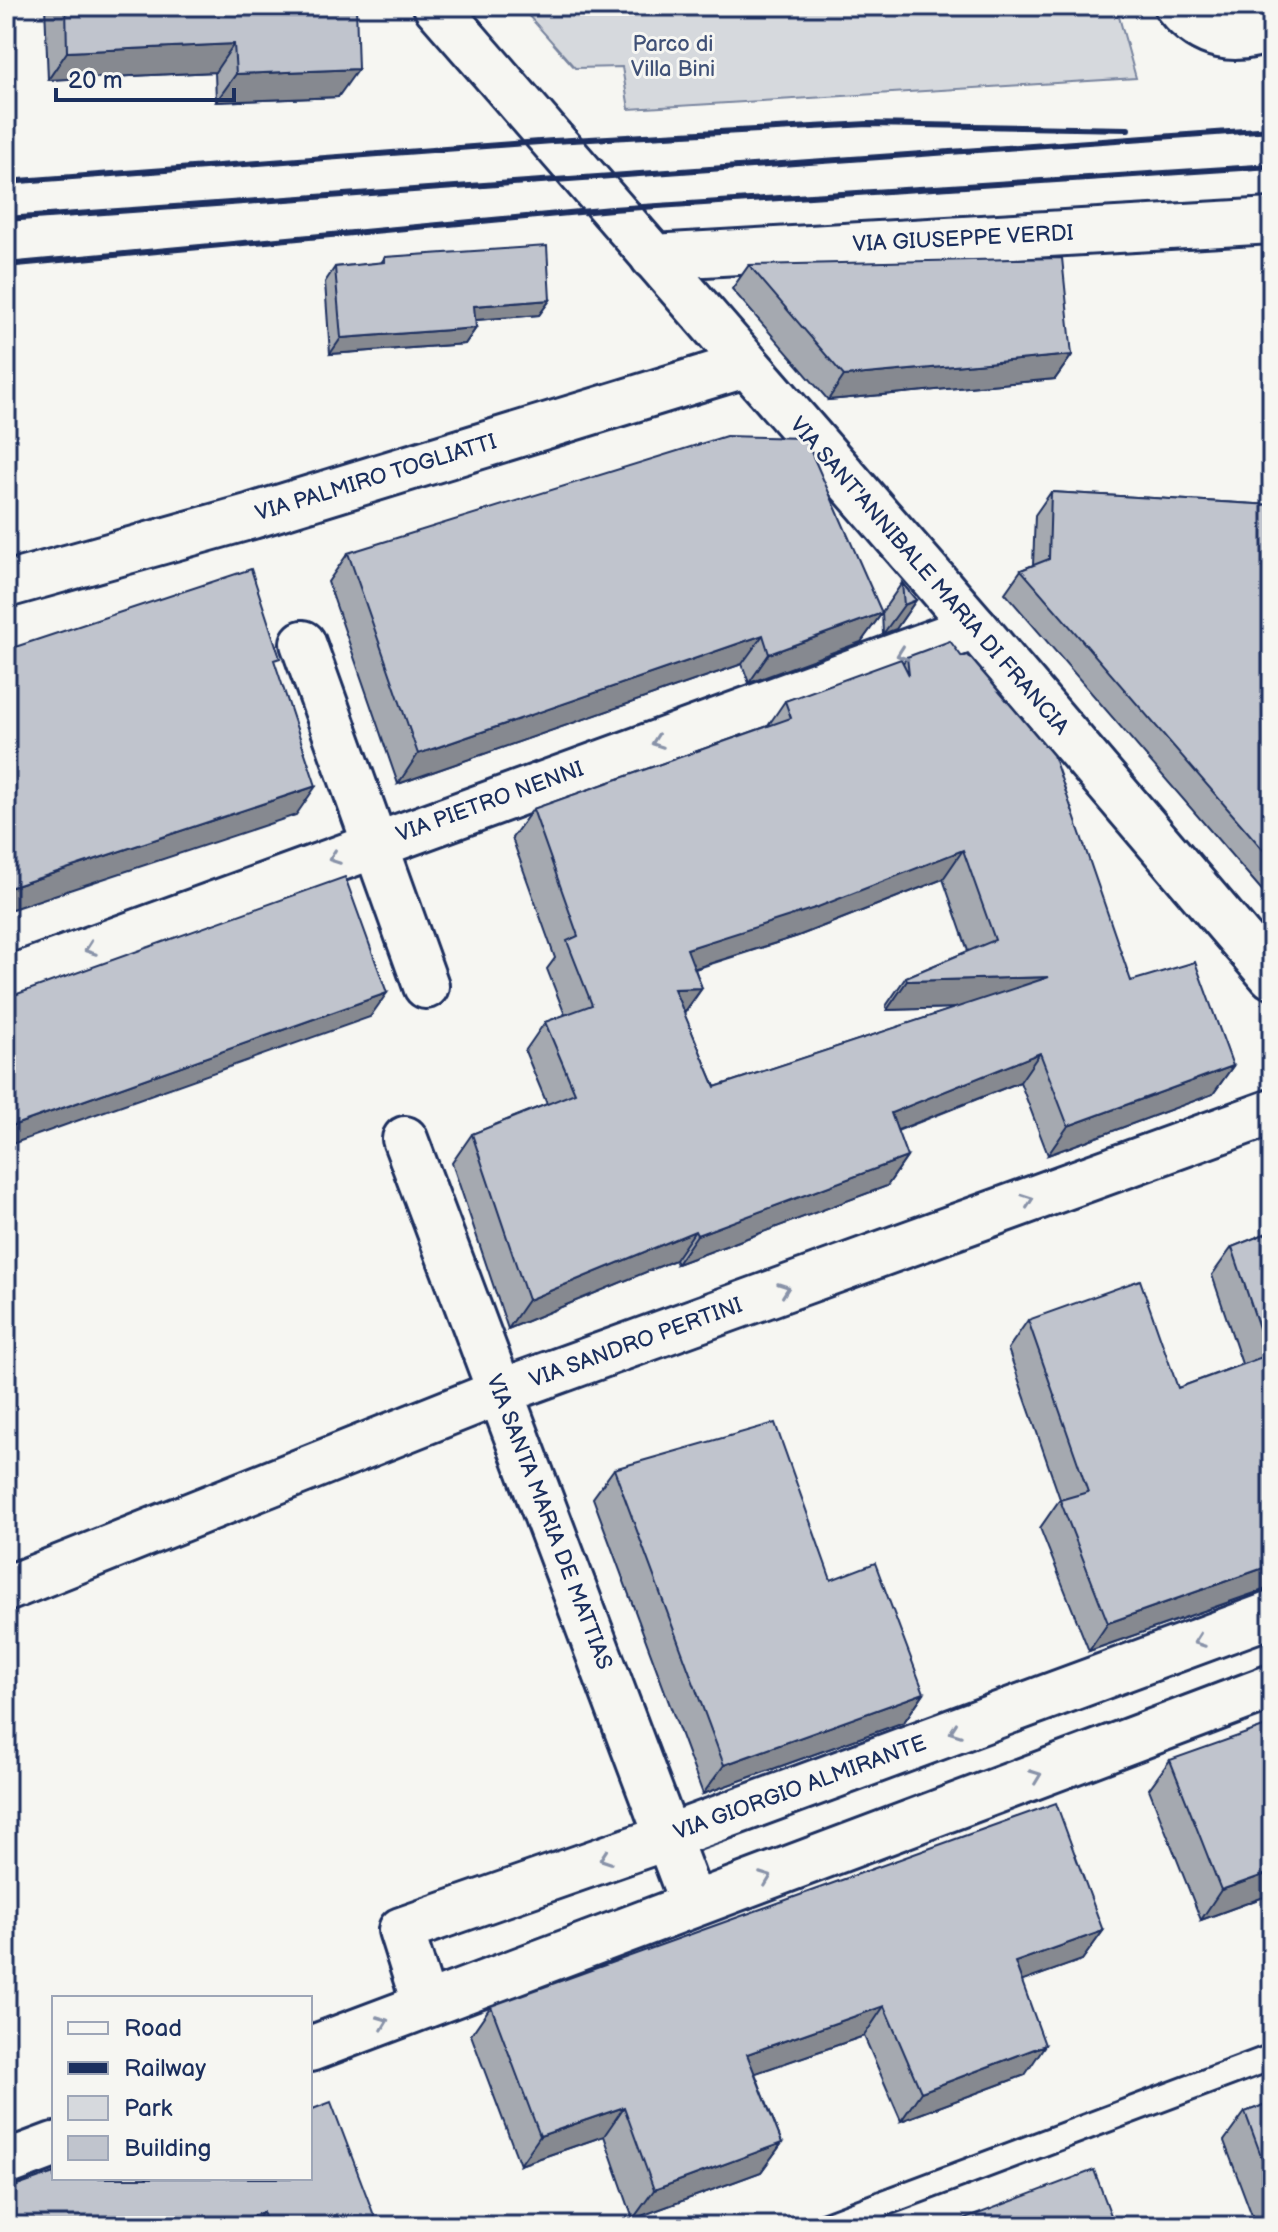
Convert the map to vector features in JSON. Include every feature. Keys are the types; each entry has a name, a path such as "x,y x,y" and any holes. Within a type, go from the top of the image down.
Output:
{"street":[{"name":"VIA SANT'ANNIBALE MARIA DI FRANCIA","path":"436,6 975,627 1272,976"},
{"path":"1177,6 1193,24 1213,35 1235,39 1257,35 1272,28"},
{"name":"VIA GIUSEPPE VERDI","path":"653,257 1272,221"},
{"name":"VIA PALMIRO TOGLIATTI","path":"6,585 252,516 745,365"},
{"name":"VIA PIETRO NENNI","path":"6,980 374,843 975,627"},
{"path":"303,643 426,986"},
{"name":"VIA SANDRO PERTINI","path":"6,1589 500,1392 1272,1112"},
{"name":"VIA SANTA MARIA DE MATTIAS","path":"405,1139 693,1905"},
{"name":"VIA GIORGIO ALMIRANTE","path":"425,2006 401,1930 668,1837 1272,1614"},
{"path":"312,2048 1272,1687"},
{"path":"6,2163 52,2146"}],"lane":[{"path":"823,2226 1272,2057"}],"green space":[{"name":"Parco di Villa Bini","path":"520,6 1116,6 1136,78 629,109 622,67 575,68"}],"building":[{"path":"66,6 356,6 358,69 236,74 234,44 67,52"},
{"path":"547,246 550,300 474,306 476,328 341,338 335,267 385,262 385,257"},
{"path":"1062,258 1072,355 844,376 749,265"},
{"path":"726,436 805,438 882,613 769,654 763,635 418,754 348,553"},
{"path":"1051,492 1272,505 1272,860 1021,570 1049,559"},
{"path":"251,569 280,658 274,660 316,786 6,889 6,650"},
{"path":"902,583 916,600 904,605"},
{"path":"950,641 962,657 968,655 1053,755 1131,981 1195,962 1233,1066 1068,1126 1040,1053 891,1113 907,1157 697,1235 695,1231 528,1300 472,1134 575,1093 545,1022 592,1005 567,941 578,936 533,809 791,718 785,701 901,659 909,675 907,657","holes":["963,850 995,940 906,977 907,981 1049,977 715,1087 674,989 702,988 687,949 818,907"]},
{"path":"345,877 387,993 6,1128 6,998"},
{"path":"1272,1231 1272,1565 1108,1623 1060,1500 1088,1492 1028,1320 1140,1280 1178,1388 1268,1355 1232,1247"},
{"path":"775,1423 831,1580 875,1563 924,1693 724,1765 614,1469"},
{"path":"1272,1724 1272,1872 1221,1890 1170,1760"},
{"path":"1056,1803 1103,1931 1015,1962 1045,2045 921,2092 884,2006 747,2054 782,2143 654,2190 624,2107 540,2136 491,2006"},
{"path":"331,2102 378,2226 268,2226 263,2212 226,2226 6,2226 6,2190 52,2174 52,2180 312,2180 312,2109"},
{"path":"1272,2102 1272,2185 1245,2112"},
{"path":"1094,2170 1115,2226 964,2226 962,2220"}],"railway":[{"path":"6,182 553,141 868,124 1128,129"},
{"path":"6,219 1272,129"},
{"path":"6,265 612,209 1272,166"}]}
